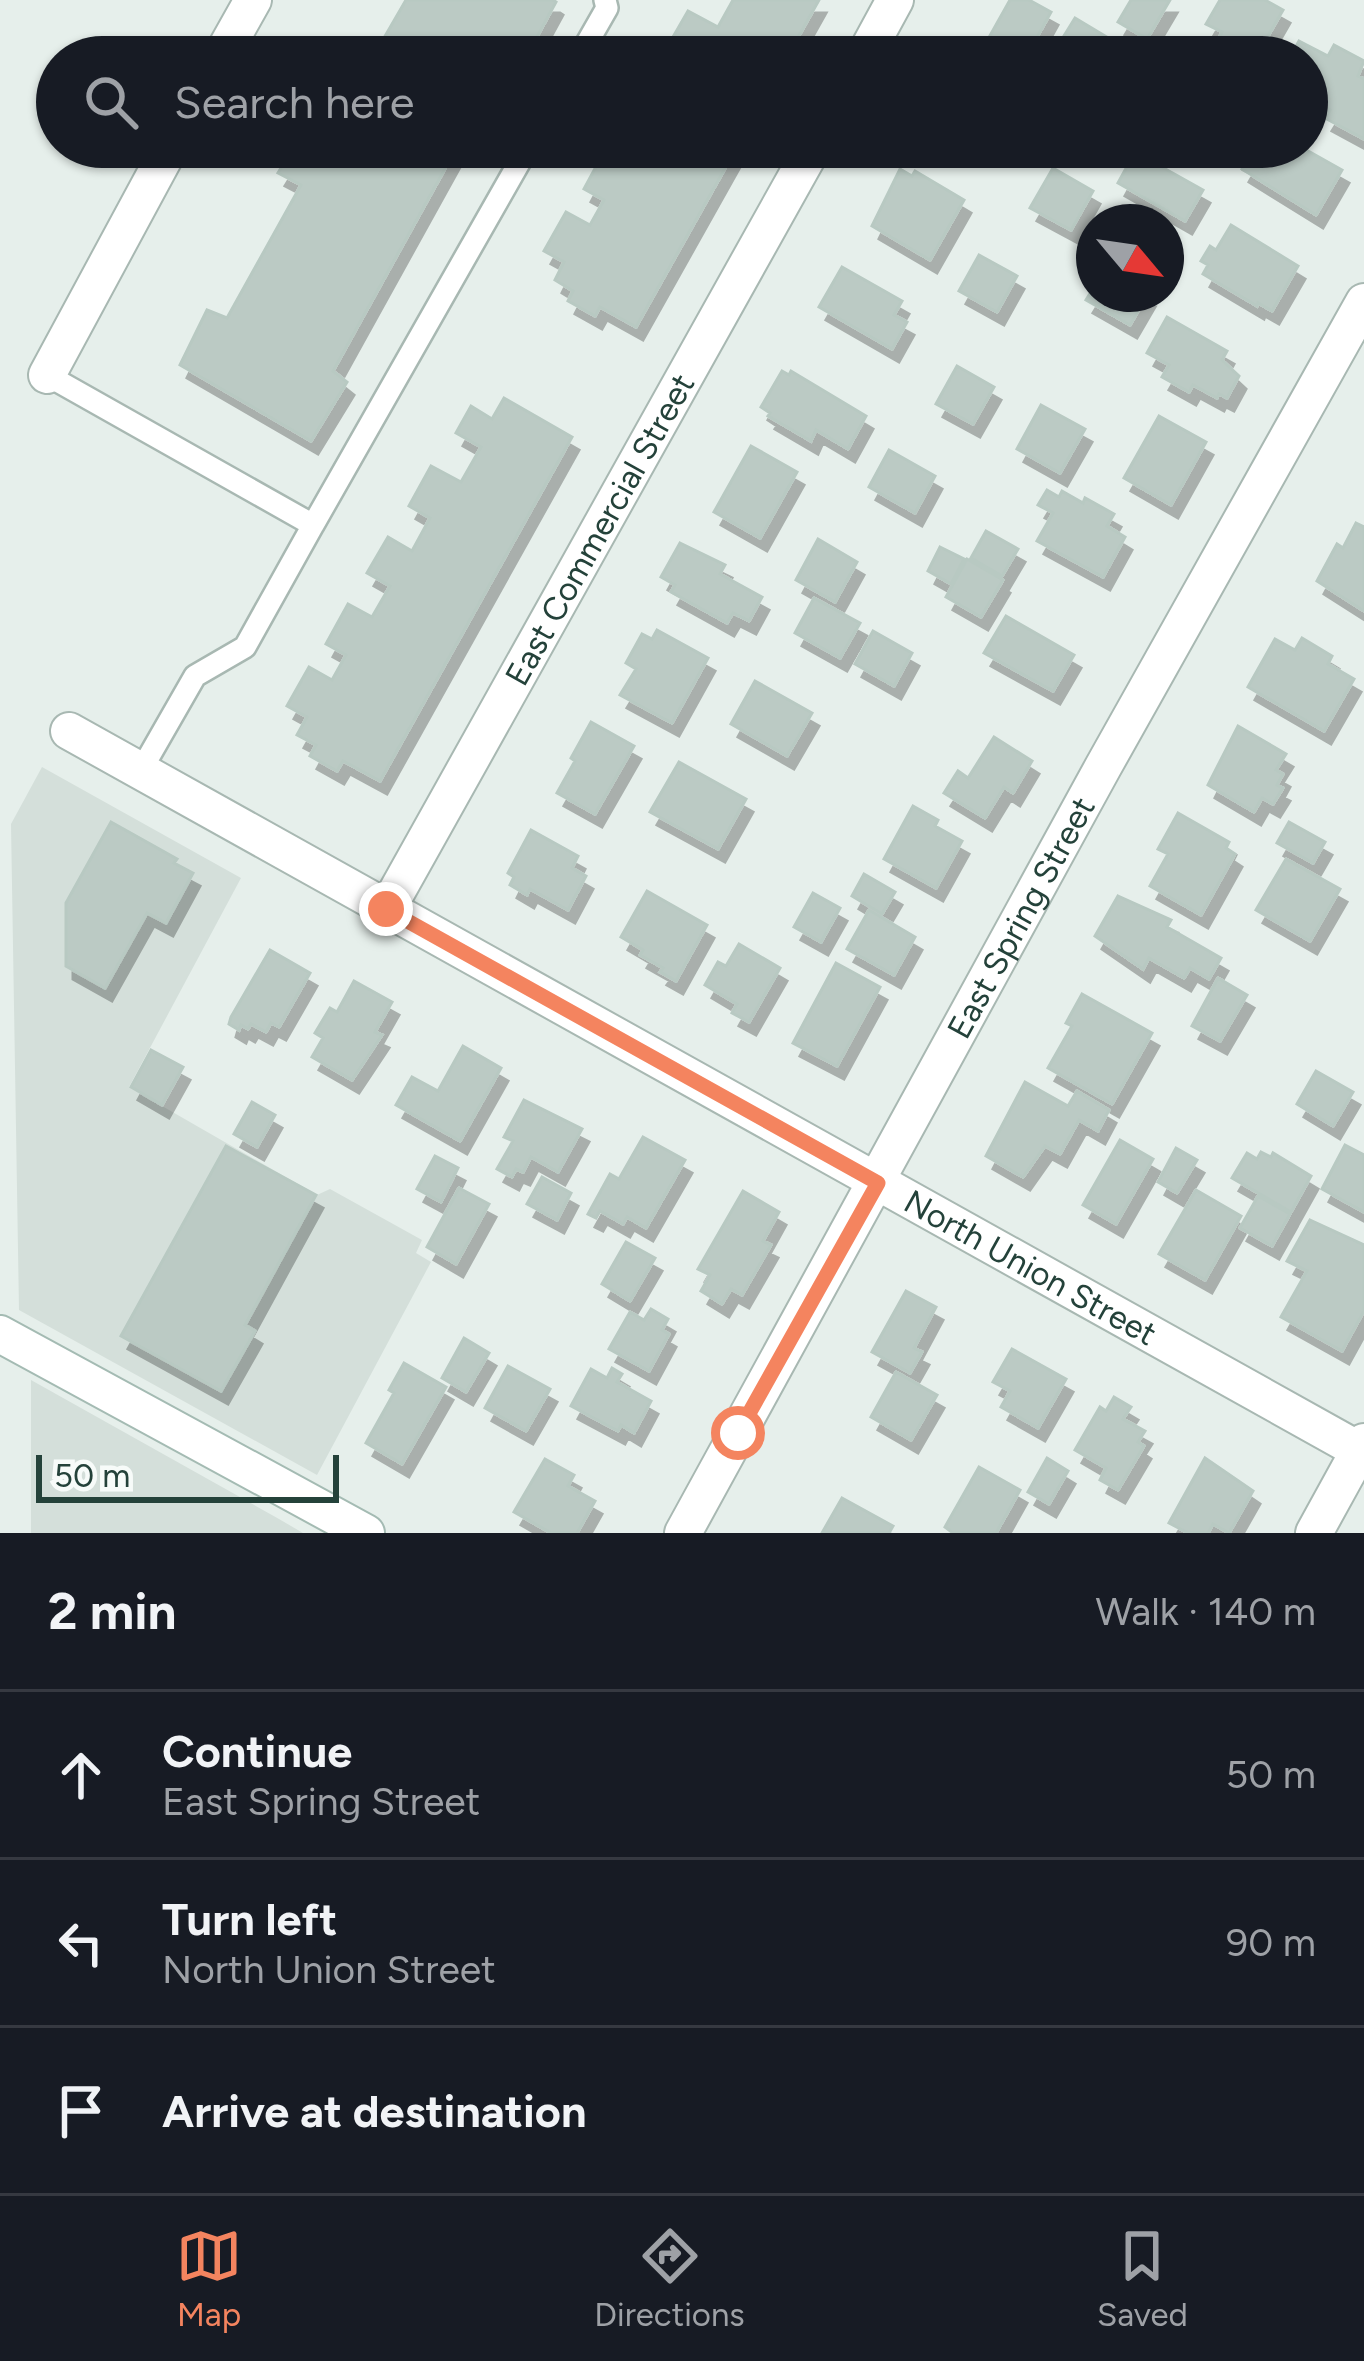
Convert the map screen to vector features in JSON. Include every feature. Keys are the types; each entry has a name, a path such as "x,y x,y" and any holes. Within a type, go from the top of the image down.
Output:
{"street":[{"path":"233,36 253,0"},
{"path":"875,36 895,0"},
{"path":"47,375 159,168"},
{"name":"East Commercial Street","path":"386,909 801,168"},
{"name":"East Spring Street","path":"683,1533 1364,302"},
{"name":"North Union Street","path":"69,731 1362,1449"},
{"path":"0,1334 366,1533"},
{"path":"1314,1533 1362,1449"}],"lane":[{"path":"591,36 607,8 605,0"},
{"path":"140,772 195,676 245,647 516,168"},
{"path":"47,375 313,525"}],"shaded area":[{"path":"42,767 241,878 129,1087 317,1195 330,1189 422,1240 416,1253 431,1262 317,1475 19,1310 11,824"},
{"path":"31,1380 279,1519 303,1533 31,1533"}],"building":[{"path":"406,0 556,2 537,36 385,36"},
{"path":"733,0 819,0 799,36 674,36 688,11 718,27"},
{"path":"1010,0 1029,0 1051,12 1038,36 990,36"},
{"path":"1131,0 1170,0 1149,36 1118,22"},
{"path":"1220,0 1265,0 1283,10 1268,36 1220,36 1222,32 1206,24"},
{"path":"1075,18 1105,36 1064,36"},
{"path":"1334,45 1364,61 1358,76 1364,79 1364,139 1328,120 1328,56"},
{"path":"1328,162 1342,170 1316,215 1242,169 1328,168"},
{"path":"281,168 445,168 333,371 347,382 311,441 180,365 207,310 227,318 301,185 278,173"},
{"path":"595,168 725,168 636,327 600,307 595,316 568,301 573,291 555,280 564,262 544,251 566,212 590,225 604,200 584,189"},
{"path":"1053,168 1093,191 1086,204 1076,204 1071,230 1030,208"},
{"path":"1126,168 1164,168 1203,190 1185,221 1184,204 1155,204 1118,183"},
{"path":"900,169 912,176 915,171 964,200 930,260 872,226"},
{"path":"1231,225 1298,266 1272,311 1203,274 1208,265 1201,261 1210,246 1216,250"},
{"path":"979,255 1017,276 997,312 959,291"},
{"path":"842,267 902,301 894,315 907,322 892,349 819,307"},
{"path":"1107,312 1138,312 1130,325"},
{"path":"1167,317 1227,351 1222,360 1239,376 1227,398 1193,385 1189,392 1162,377 1169,365 1147,353"},
{"path":"957,366 994,387 973,424 936,404"},
{"path":"782,371 789,375 791,371 866,416 848,449 816,430 811,441 768,416 761,407"},
{"path":"504,398 572,437 380,781 343,761 337,771 310,756 316,745 297,735 307,717 287,706 309,667 332,680 346,655 326,644 348,604 372,617 390,586 367,573 388,537 412,551 430,518 409,506 431,466 461,482 481,447 456,433 471,406 492,419"},
{"path":"1041,405 1085,429 1060,473 1017,449"},
{"path":"1159,416 1206,442 1171,505 1124,478"},
{"path":"751,446 797,472 760,538 714,512"},
{"path":"889,450 935,476 915,513 869,487"},
{"path":"1047,490 1059,497 1062,491 1083,503 1085,498 1114,514 1107,526 1125,537 1103,577 1037,541 1053,513 1038,505"},
{"path":"1356,523 1364,527 1364,611 1317,581 1337,544 1343,548"},
{"path":"986,531 1018,549 1002,576 971,558"},
{"path":"818,539 857,562 835,602 796,580"},
{"path":"680,543 725,565 720,574 762,597 749,621 733,613 727,623 671,592 675,585 661,577"},
{"path":"940,547 964,559 951,584 928,571"},
{"path":"967,559 1003,580 981,617 946,597"},
{"path":"814,598 860,623 840,658 795,633"},
{"path":"1006,616 1074,655 1053,691 984,653"},
{"path":"657,630 708,658 672,723 620,695 636,669 626,663 642,634 652,639"},
{"path":"873,631 912,653 894,686 855,664"},
{"path":"1302,638 1332,656 1328,664 1354,679 1324,731 1248,687 1275,639 1295,650"},
{"path":"755,681 812,713 787,756 731,724"},
{"path":"591,722 634,746 595,814 557,793"},
{"path":"1238,726 1286,754 1276,770 1283,774 1277,785 1283,788 1273,804 1262,798 1254,812 1208,785"},
{"path":"994,737 1032,761 1013,793 1004,787 985,818 944,793 958,771 968,778"},
{"path":"679,762 746,799 718,849 650,812"},
{"path":"913,806 962,841 936,888 884,859"},
{"path":"1178,813 1229,842 1226,848 1235,854 1201,915 1150,886 1168,854 1158,849"},
{"path":"111,822 193,873 166,923 147,913 105,988 66,966 66,903"},
{"path":"1289,822 1325,842 1313,863 1277,843"},
{"path":"531,830 578,856 572,868 586,876 568,910 530,889 527,895 510,885 514,877 508,873"},
{"path":"1286,859 1340,889 1310,941 1256,910"},
{"path":"864,874 895,892 882,914 852,896"},
{"path":"647,891 707,925 676,981 621,937"},
{"path":"813,893 840,908 821,942 794,927"},
{"path":"1118,896 1171,920 1167,927 1221,958 1209,979 1190,968 1184,978 1149,958 1143,969 1095,936"},
{"path":"869,910 915,937 894,975 847,949"},
{"path":"739,944 780,968 749,1022 732,1013 737,1004 705,985 718,962 726,966"},
{"path":"270,950 310,973 279,1027 271,1023 266,1032 251,1024 239,1030 229,1024 231,1017"},
{"path":"836,963 880,987 837,1066 793,1043"},
{"path":"1218,978 1247,995 1220,1041 1192,1026"},
{"path":"354,981 392,1002 375,1032 382,1035 352,1080 312,1057 323,1038 315,1033 330,1008 337,1012"},
{"path":"1082,994 1152,1033 1112,1104 1048,1068 1072,1026 1066,1023"},
{"path":"463,1046 501,1068 460,1141 396,1105 412,1077 438,1091"},
{"path":"151,1050 183,1067 162,1105 131,1087"},
{"path":"1316,1071 1353,1092 1333,1126 1297,1104"},
{"path":"1025,1082 1068,1106 1077,1091 1109,1110 1098,1131 1079,1120 1060,1154 1045,1146 1023,1177 986,1156"},
{"path":"524,1100 582,1129 558,1172 531,1157 523,1172 516,1169 512,1177 497,1169 513,1141 504,1137"},
{"path":"252,1102 275,1115 257,1147 234,1134"},
{"path":"643,1137 685,1160 646,1228 627,1217 623,1224 600,1211 596,1218 588,1214 610,1174 619,1179"},
{"path":"1120,1140 1153,1159 1116,1224 1083,1205"},
{"path":"1345,1145 1364,1155 1364,1212 1322,1189"},
{"path":"226,1146 316,1195 245,1325 255,1331 221,1391 121,1336"},
{"path":"1176,1148 1197,1160 1177,1193 1158,1182"},
{"path":"1261,1152 1271,1157 1273,1153 1311,1176 1291,1212 1232,1178 1247,1153 1257,1159"},
{"path":"435,1156 458,1168 441,1202 417,1189"},
{"path":"542,1177 571,1193 557,1220 527,1204"},
{"path":"459,1188 489,1204 456,1264 427,1247"},
{"path":"1196,1190 1241,1216 1205,1280 1159,1254"},
{"path":"743,1191 779,1212 763,1241 771,1245 742,1295 731,1289 722,1304 701,1291 710,1275 698,1269"},
{"path":"1258,1196 1290,1214 1272,1246 1240,1228"},
{"path":"1310,1220 1364,1245 1364,1311 1342,1351 1281,1317 1307,1271 1287,1261"},
{"path":"626,1242 655,1258 630,1301 602,1284"},
{"path":"906,1291 936,1307 914,1348 922,1352 910,1373 872,1352"},
{"path":"651,1309 668,1319 662,1330 669,1334 649,1371 609,1349 630,1312 644,1320"},
{"path":"464,1338 489,1353 466,1392 442,1378"},
{"path":"1012,1349 1066,1379 1038,1428 1001,1407 1010,1391 993,1382"},
{"path":"404,1363 446,1387 402,1464 366,1443 394,1393 389,1390"},
{"path":"508,1366 550,1389 526,1431 485,1408"},
{"path":"612,1368 622,1374 617,1382 651,1401 634,1433 621,1425 618,1431 571,1406 591,1369 607,1378"},
{"path":"896,1372 937,1395 911,1440 871,1417"},
{"path":"1114,1397 1131,1407 1123,1419 1145,1431 1138,1442 1144,1446 1118,1490 1100,1480 1106,1468 1075,1450 1100,1407 1106,1411"},
{"path":"1047,1458 1068,1471 1049,1504 1028,1492"},
{"path":"1205,1458 1253,1491 1229,1533 1213,1524 1208,1533 1188,1533 1169,1523"},
{"path":"545,1459 574,1475 568,1486 595,1501 577,1533 551,1533 514,1512"},
{"path":"979,1467 1020,1490 996,1533 953,1533 945,1527"},
{"path":"842,1498 893,1526 889,1533 822,1533"}],"route":[{"path":"386,909 878,1183 738,1433"}]}
